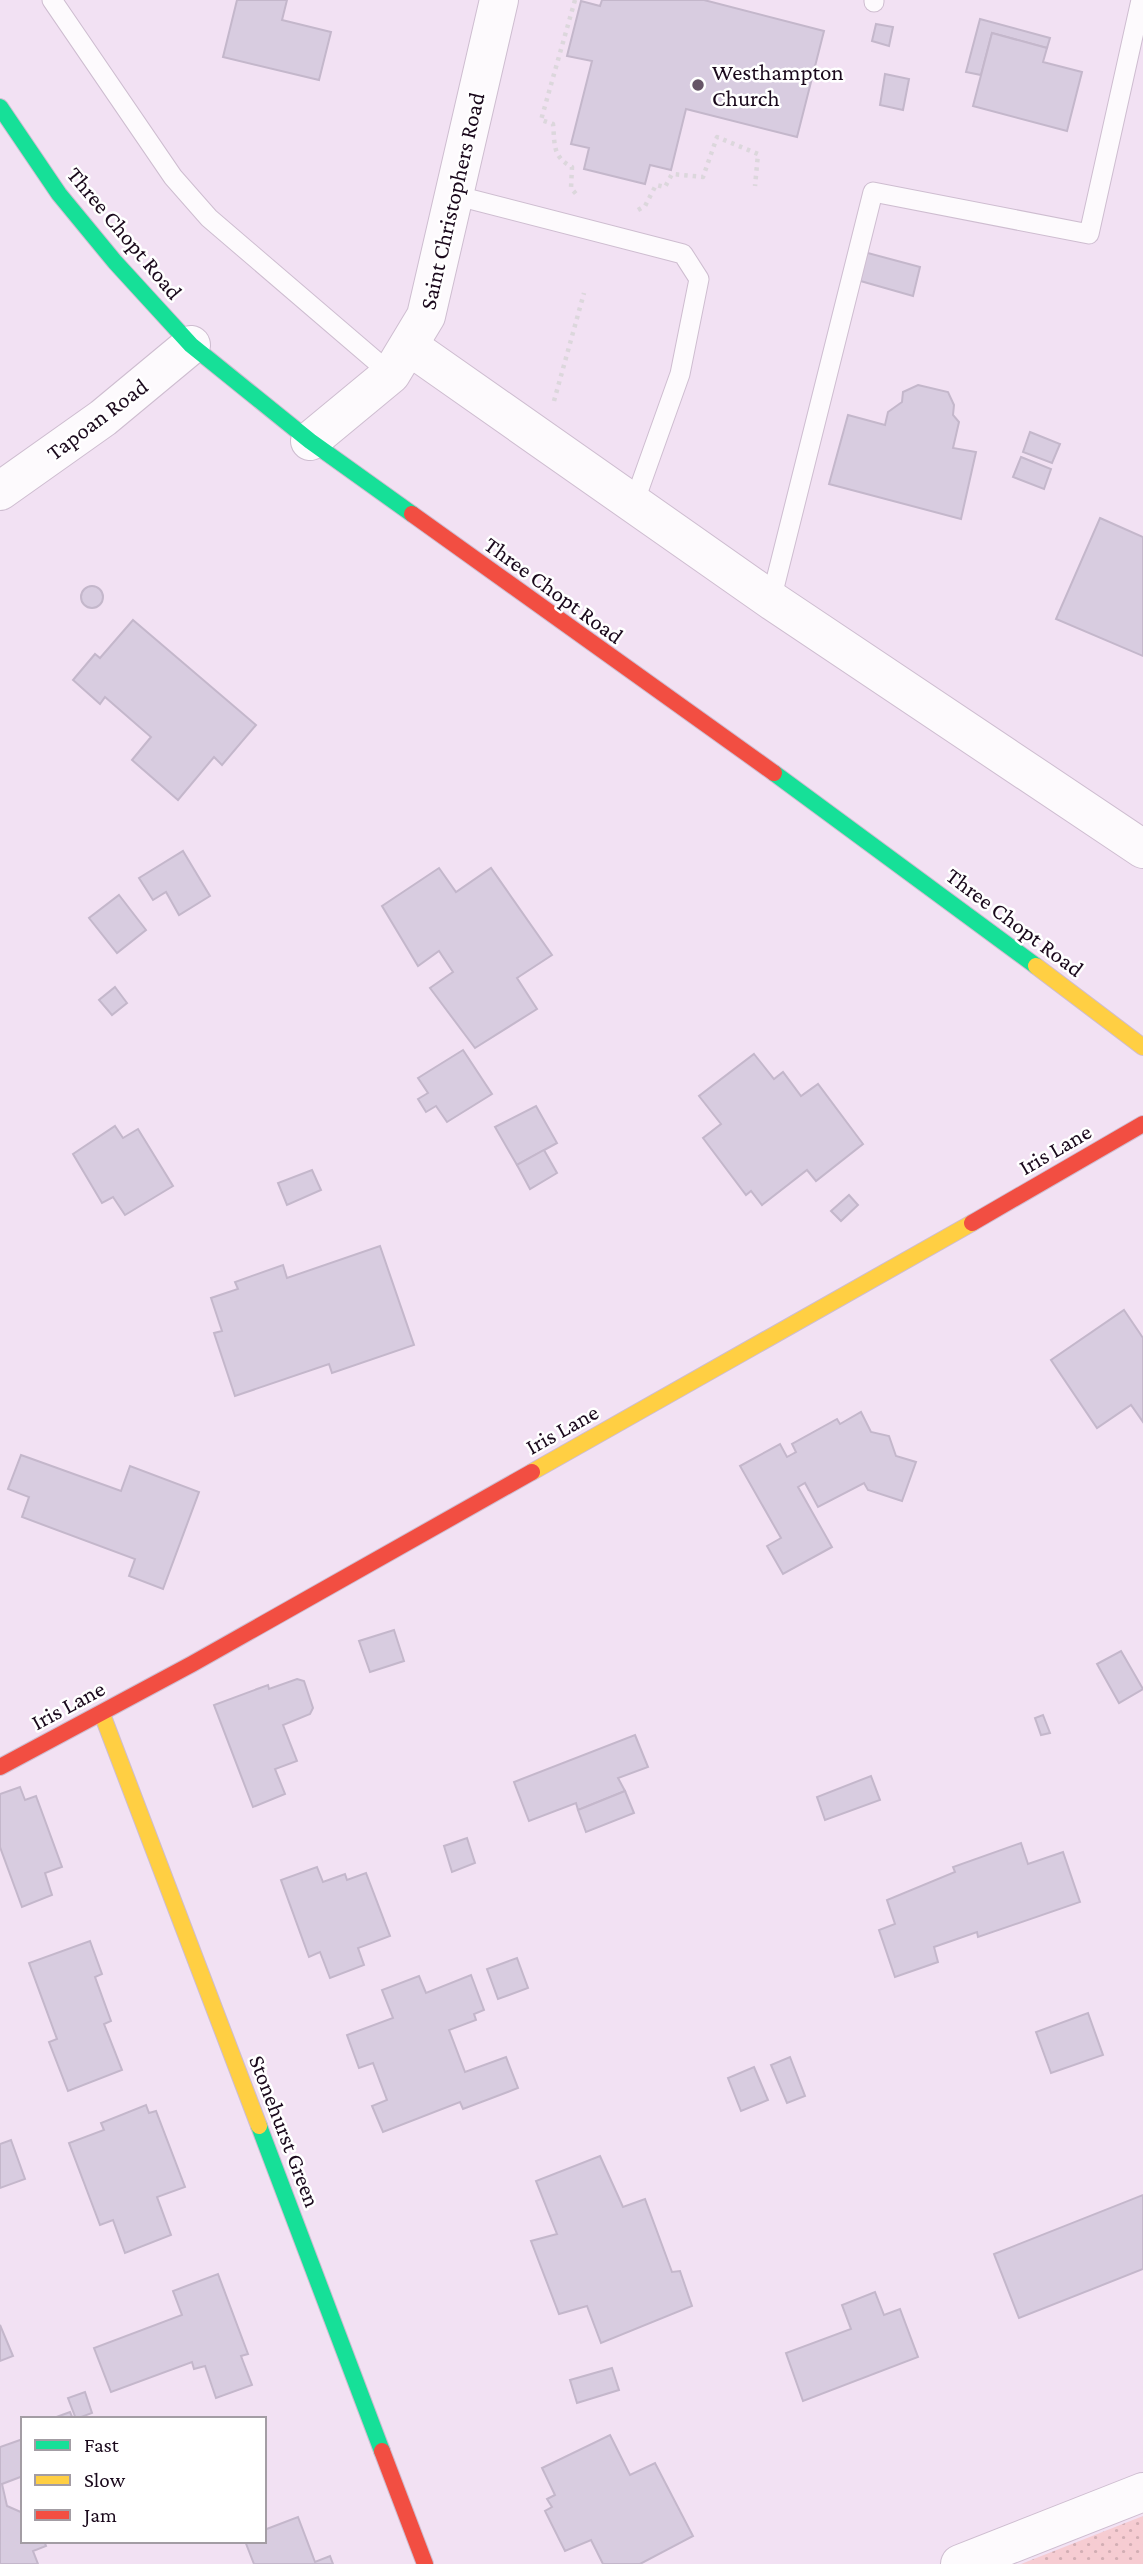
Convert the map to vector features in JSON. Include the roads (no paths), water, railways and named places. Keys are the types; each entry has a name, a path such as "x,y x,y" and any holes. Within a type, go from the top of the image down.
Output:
{"street":[{"name":"Saint Christophers Road","path":"310,441 400,360 426,316 499,0"},
{"name":"Three Chopt Road","path":"0,107 59,194 115,262 191,345 310,441 879,848 1142,1044"},
{"name":"Tapoan Road","path":"0,491 103,418 191,345"},
{"path":"400,360 634,503 771,600 1143,849"},
{"name":"Iris Lane","path":"0,1767 102,1714 962,1230 1143,1124"},
{"name":"Stonehurst Green","path":"102,1714 425,2564"},
{"path":"960,2564 1143,2492"}],"lane":[{"path":"52,0 142,135 200,208 400,360"},
{"path":"771,600 873,192 1089,234 1141,0"},
{"path":"454,195 683,254 699,279 680,374 634,503"}],"place":[{"name":"Westhampton Church","path":"698,85"}]}
